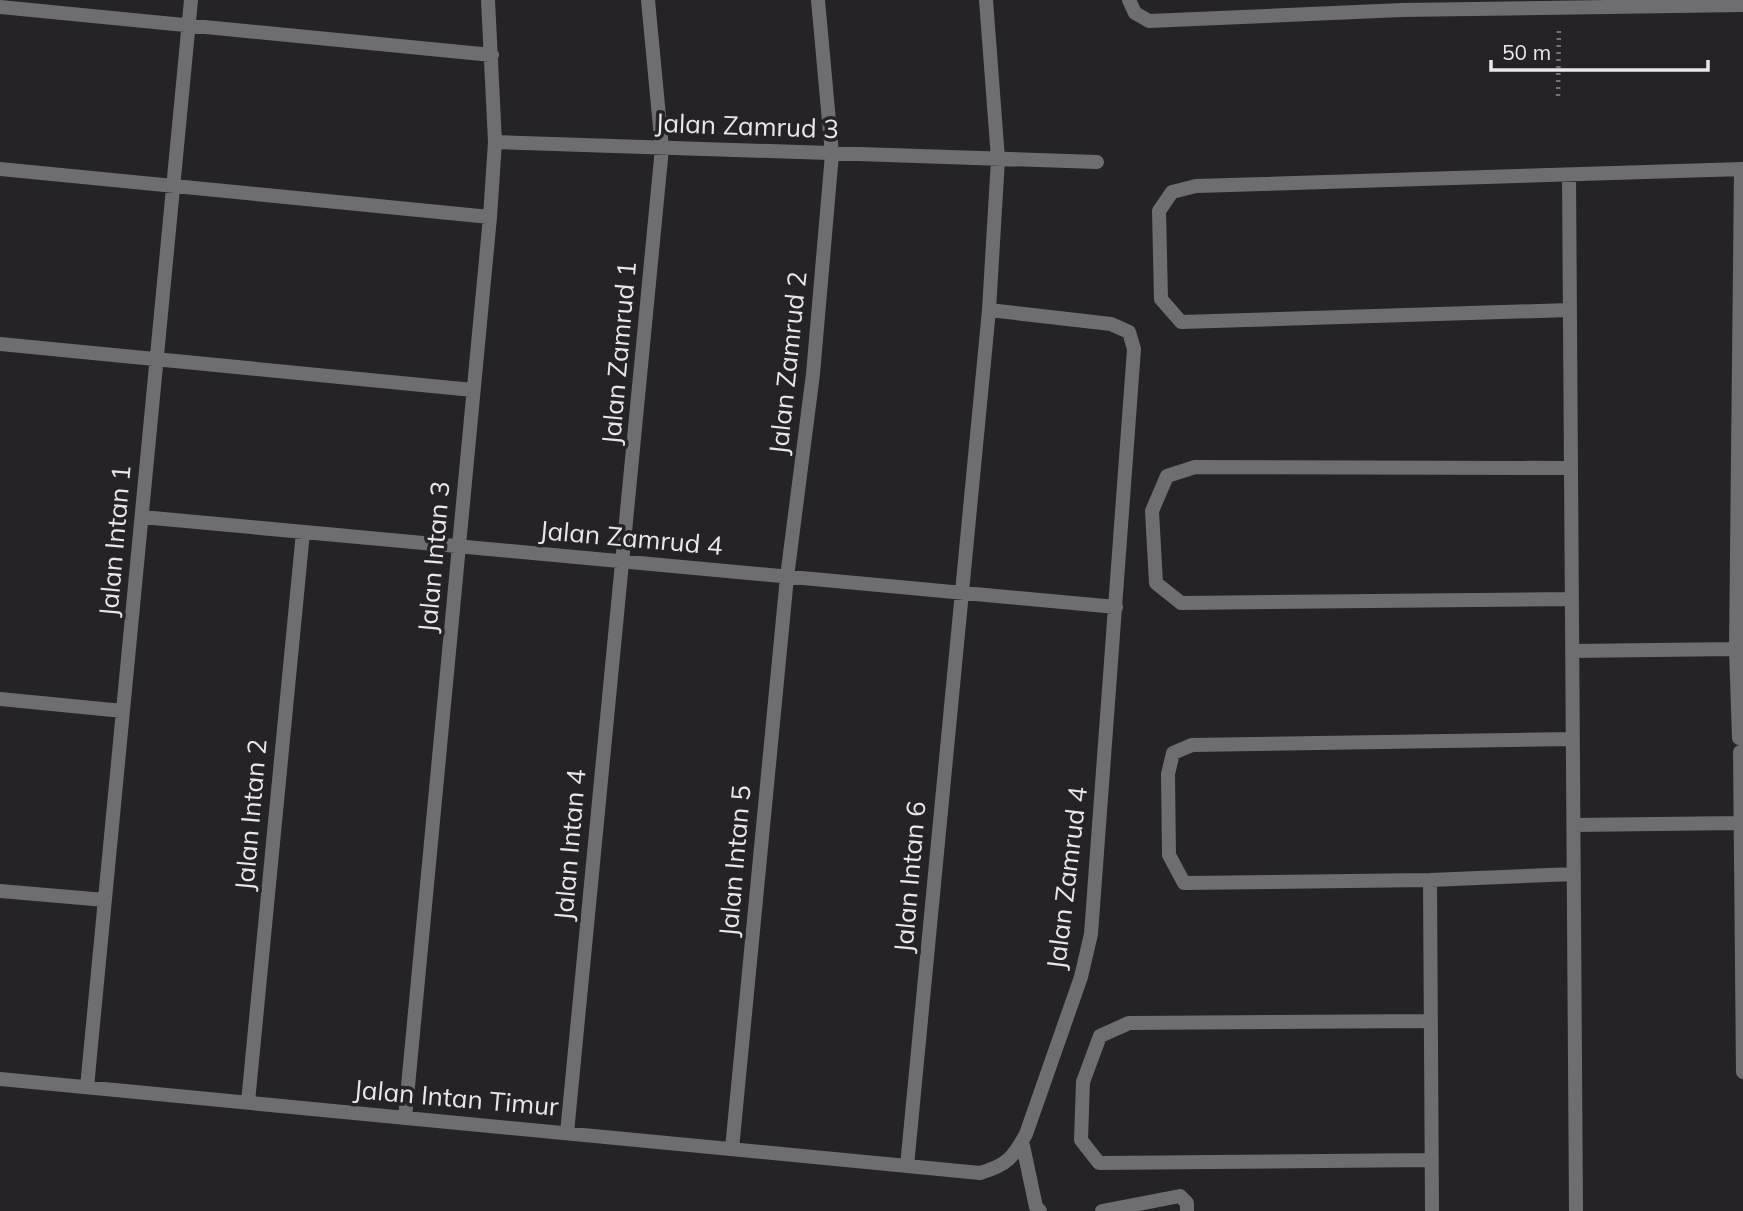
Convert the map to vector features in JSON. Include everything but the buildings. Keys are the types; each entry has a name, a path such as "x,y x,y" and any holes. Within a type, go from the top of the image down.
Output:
{"street":[{"name":"Jalan Intan 1","path":"87,1087 191,0"},
{"name":"Jalan Intan 3","path":"405,1118 490,216 495,142 488,0"},
{"name":"Jalan Zamrud 1","path":"622,562 662,148 648,0"},
{"name":"Jalan Zamrud 2","path":"787,577 813,374 832,154 818,0"},
{"path":"961,593 989,310 998,159 986,0"},
{"path":"1129,0 1135,13 1149,21 1402,5 1739,3"},
{"path":"0,7 492,55"},
{"name":"Jalan Zamrud 3","path":"495,142 1097,162"},
{"path":"0,169 490,216"},
{"path":"1570,310 1181,322 1161,299 1159,211 1172,192 1196,186 1742,169 1736,649 1739,738 1743,738"},
{"path":"1569,175 1576,1211"},
{"name":"Jalan Zamrud 4","path":"906,1166 980,1173 1003,1166 1022,1141 1081,977 1091,934 1134,349 1129,332 1111,324 989,310"},
{"path":"0,344 472,390"},
{"path":"1571,468 1195,467 1167,476 1152,511 1156,583 1181,603 1572,599"},
{"name":"Jalan Zamrud 4","path":"142,517 1116,607"},
{"name":"Jalan Intan 2","path":"248,1102 303,532"},
{"name":"Jalan Intan 4","path":"567,1133 622,562"},
{"name":"Jalan Intan 5","path":"732,1149 787,577"},
{"name":"Jalan Intan 6","path":"906,1166 961,593"},
{"path":"1572,651 1736,649"},
{"path":"0,699 123,711"},
{"path":"1573,739 1192,745 1173,753 1168,774 1170,855 1184,883 1430,880 1574,874"},
{"path":"1743,752 1740,752 1739,823 1743,1072"},
{"path":"1574,825 1739,823"},
{"path":"1430,880 1432,1211"},
{"path":"0,891 105,900"},
{"path":"1431,1021 1129,1023 1100,1036 1083,1082 1081,1140 1099,1163 1432,1160"},
{"name":"Jalan Intan Timur","path":"0,1079 906,1166"},
{"path":"1022,1141 1036,1206 1040,1211"},
{"path":"1102,1211 1180,1196 1187,1203 1187,1211"}],"path":[{"path":"1558,96 1559,4"}]}
